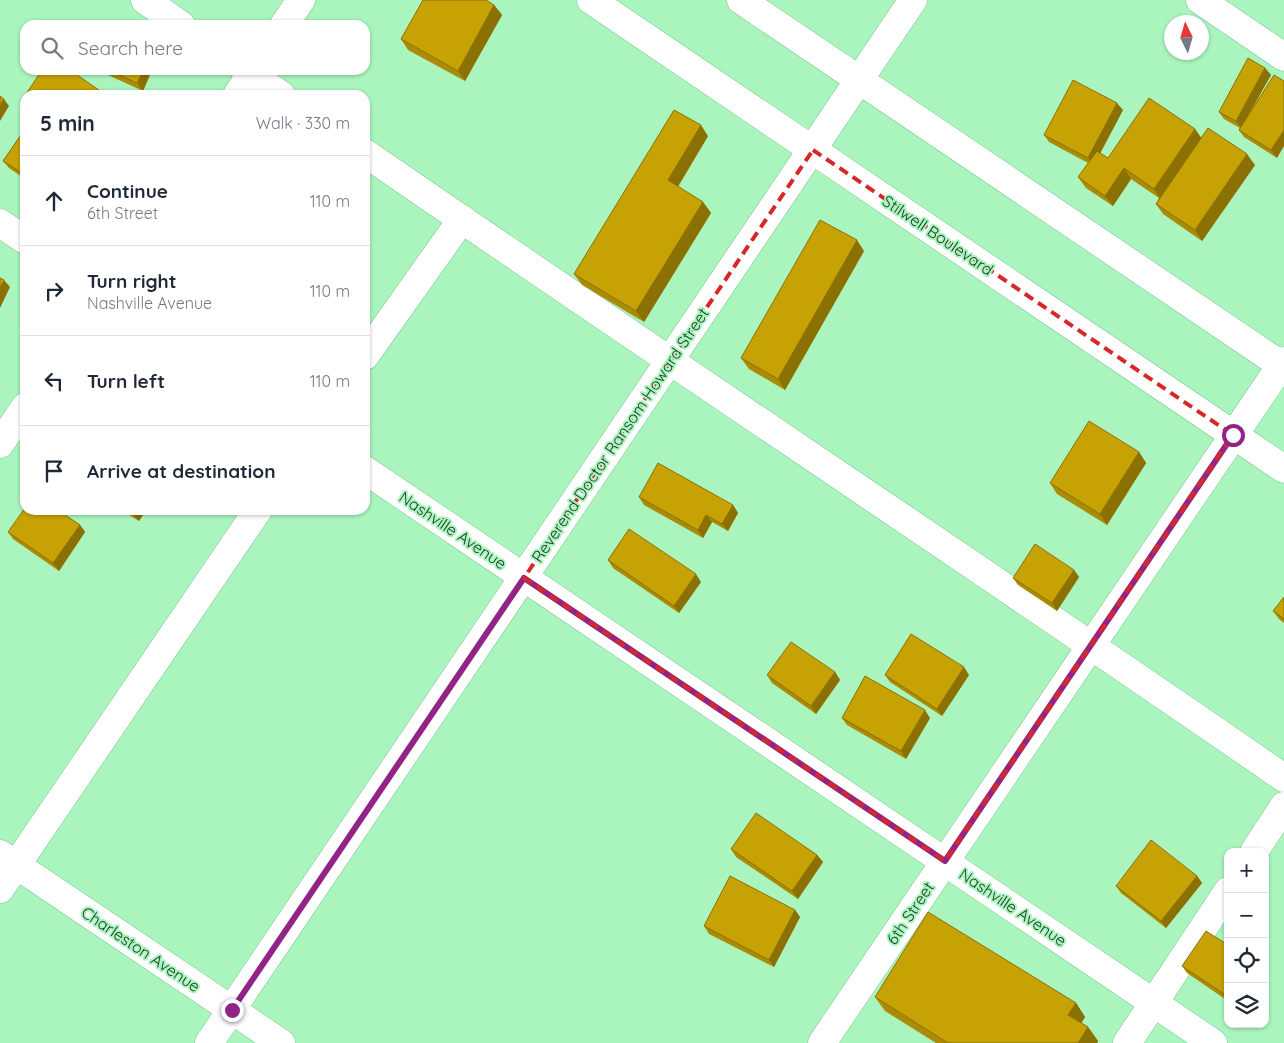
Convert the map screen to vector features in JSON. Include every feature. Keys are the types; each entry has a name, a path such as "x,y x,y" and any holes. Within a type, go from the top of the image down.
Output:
{"street":[{"path":"145,0 174,20"},
{"path":"287,20 301,0"},
{"name":"Stilwell Boulevard","path":"591,0 1284,469"},
{"path":"741,0 1283,364"},
{"name":"Reverend Doctor Ransom Howard Street","path":"209,1043 914,0"},
{"path":"1200,0 1284,57"},
{"path":"247,77 272,90"},
{"path":"370,156 1091,644 1284,778"},
{"path":"370,349 462,219"},
{"path":"0,223 20,237"},
{"name":"6th Street","path":"822,1043 1091,644 1283,364"},
{"path":"0,444 20,414"},
{"name":"Nashville Avenue","path":"370,473 1213,1043"},
{"path":"0,889 8,860 254,515"},
{"path":"1257,848 1284,806"},
{"name":"Charleston Avenue","path":"8,860 282,1043"},
{"path":"1127,1043 1227,893"}],"highlighted area":[{"path":"813,150 1233,435 945,861 524,578"}],"building":[{"path":"423,0 486,0 494,5 458,71 401,39"},
{"path":"1248,58 1265,68 1236,121 1219,112"},
{"path":"39,75 77,75 99,90 29,90"},
{"path":"119,75 141,75 137,83"},
{"path":"1274,75 1284,81 1284,130 1271,150 1239,130"},
{"path":"1073,80 1117,103 1088,158 1044,135"},
{"path":"0,96 4,99 0,105"},
{"path":"1149,98 1195,129 1154,189 1124,168 1105,196 1078,177 1097,151 1108,158"},
{"path":"674,110 701,125 668,180 703,202 636,311 574,274"},
{"path":"1208,128 1247,154 1195,230 1156,204"},
{"path":"20,136 20,172 3,161"},
{"path":"820,220 857,240 778,379 741,358"},
{"path":"0,278 4,280 0,289"},
{"path":"1089,421 1139,452 1100,514 1050,483"},
{"path":"658,463 733,505 722,524 706,515 698,530 639,497"},
{"path":"20,515 65,515 80,525 53,563 8,532"},
{"path":"629,529 696,574 674,606 608,560"},
{"path":"1035,544 1074,570 1052,603 1013,578"},
{"path":"1284,597 1284,619 1273,611"},
{"path":"911,634 964,667 937,709 885,675"},
{"path":"791,642 835,672 811,706 767,675"},
{"path":"865,676 925,710 901,751 842,718"},
{"path":"756,813 817,855 792,891 731,849"},
{"path":"1151,840 1197,876 1161,921 1116,886"},
{"path":"730,876 795,910 769,960 704,926"},
{"path":"928,912 1076,1003 1068,1015 1088,1027 1078,1043 948,1043 875,997"},
{"path":"1206,931 1224,942 1224,994 1182,966"}],"route":[{"path":"232,1010 524,578 945,861 1233,435"}]}
